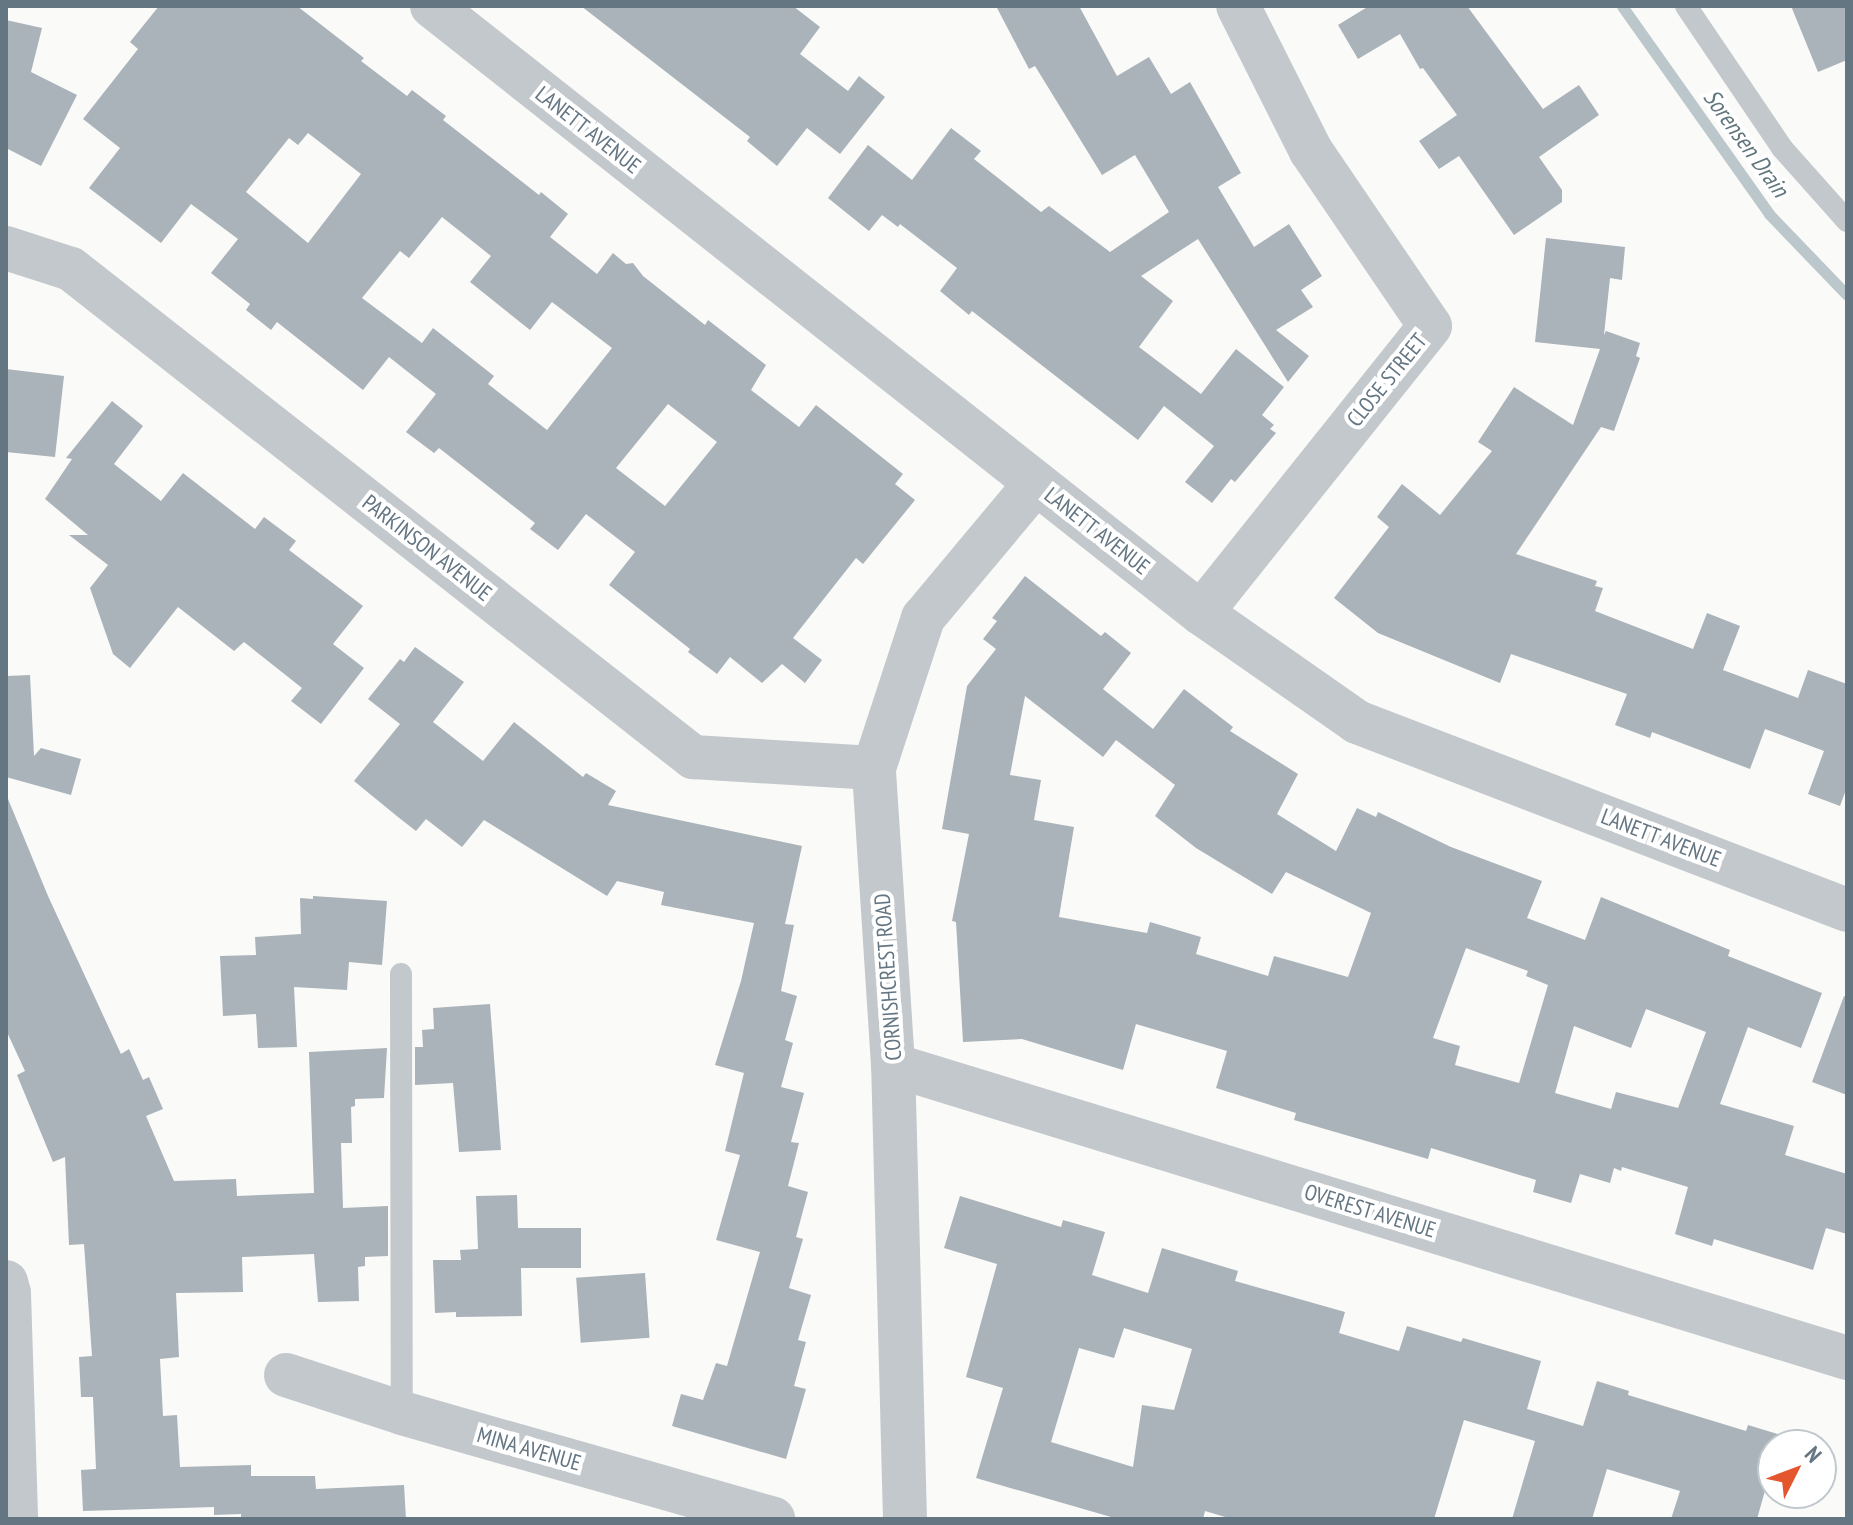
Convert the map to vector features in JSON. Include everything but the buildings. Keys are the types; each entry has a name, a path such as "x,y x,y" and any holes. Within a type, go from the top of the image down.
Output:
{"street":[{"name":"LANETT AVENUE","path":"432,6 1201,613 1357,722 1847,910"},
{"name":"CLOSE STREET","path":"1201,613 1430,326 1311,151 1238,6"},
{"name":"PARKINSON AVENUE","path":"6,248 71,269 693,757 874,768"},
{"name":"CORNISHCREST ROAD","path":"905,1519 893,1065 874,768 923,618 1036,483"},
{"name":"OVEREST AVENUE","path":"893,1065 1847,1358"},
{"path":"6,1282 9,1293 16,1519"},
{"name":"MINA AVENUE","path":"286,1375 402,1413 773,1519"}],"lane":[{"path":"1686,6 1782,148 1847,221"},
{"path":"401,974 402,1413"}],"waterway":[{"name":"Sorensen Drain","path":"1622,6 1769,214 1847,295"}]}
